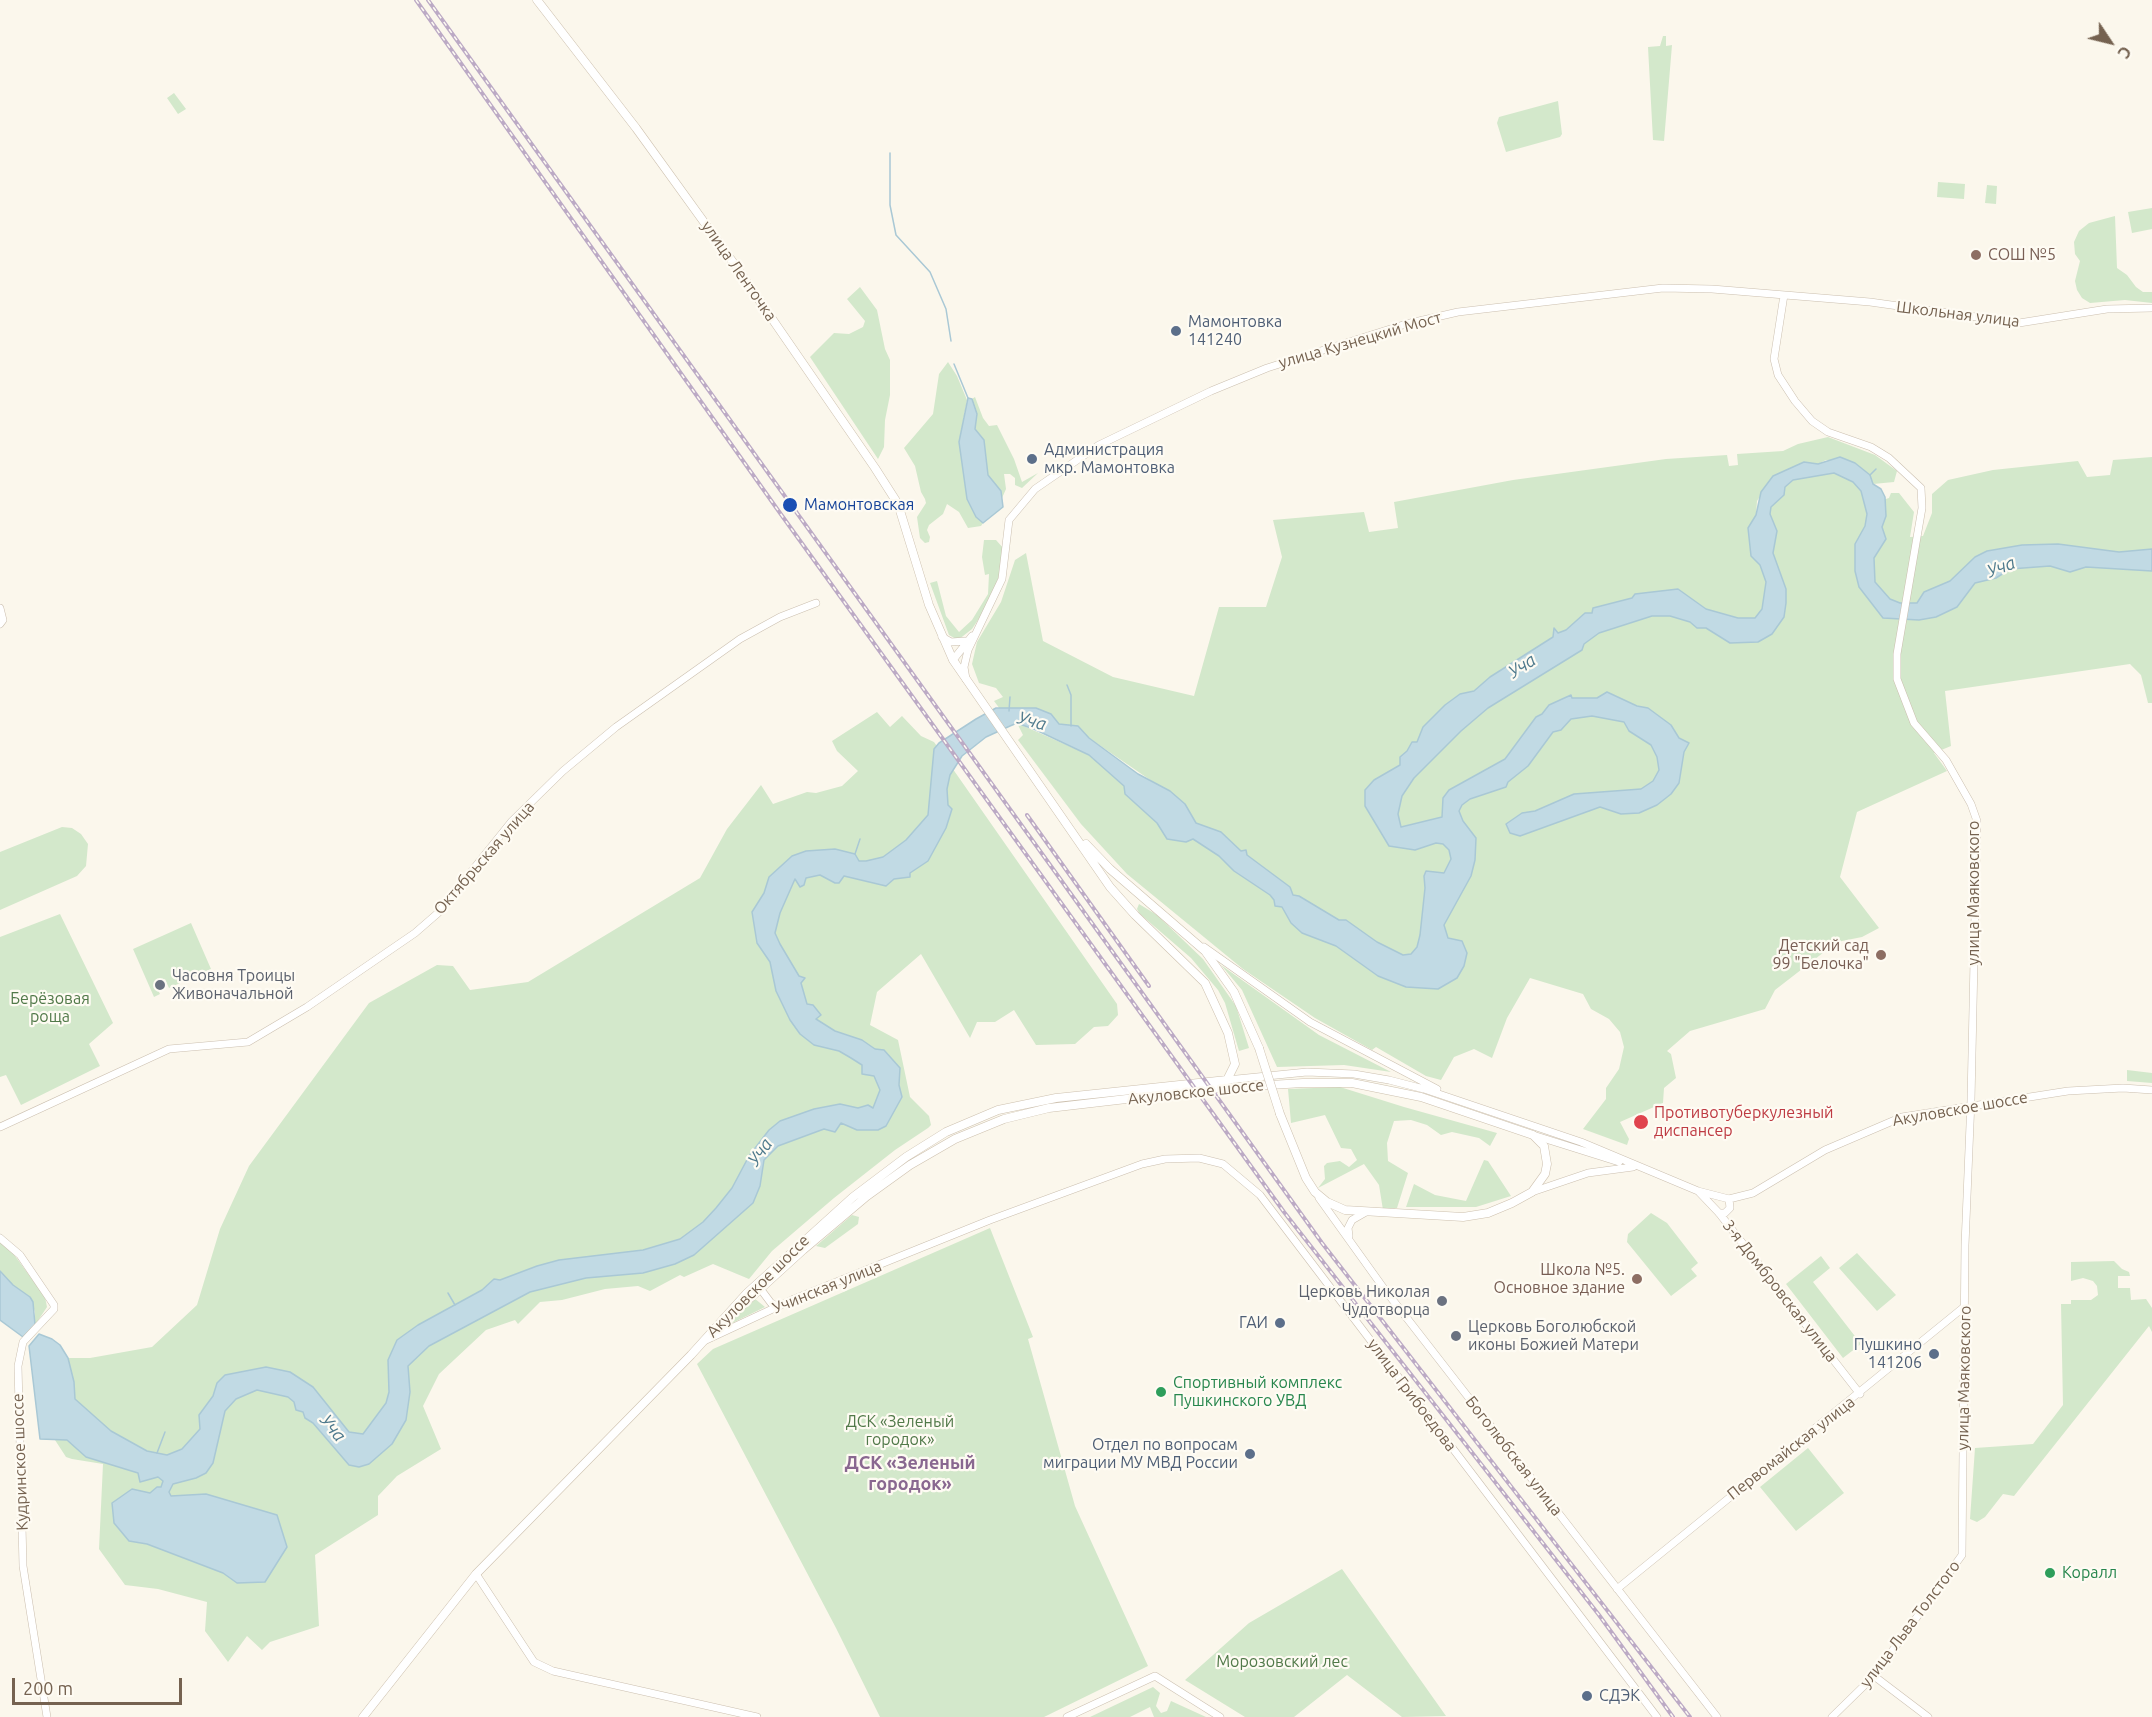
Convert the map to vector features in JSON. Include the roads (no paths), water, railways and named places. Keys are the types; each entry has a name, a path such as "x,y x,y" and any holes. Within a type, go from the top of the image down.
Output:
{"main road":[{"name":"улица Ленточка","path":"537,0 636,128 729,255 898,504 941,636 953,660 1071,827"},
{"path":"1071,827 1110,869 1191,937 1216,966 1234,992 1259,1048 1280,1114 1315,1192 1338,1208 1366,1212 1463,1217 1488,1213 1532,1192 1542,1181 1547,1164 1544,1146 1533,1135"},
{"path":"1071,827 1122,902 1196,973 1211,992 1234,1051 1234,1071 1227,1080"},
{"name":"Акуловское шоссе","path":"704,1341 853,1197 906,1157 946,1132 998,1110 1056,1098 1227,1080"},
{"name":"Акуловское шоссе","path":"759,1286 867,1196 910,1165 955,1138 1004,1119 1049,1108 1221,1088 1303,1083 1352,1083 1421,1097 1533,1135"},
{"name":"Учинская улица","path":"363,1717 476,1575 704,1341"}],"street":[{"name":"улица Кузнецкий Мост","path":"977,629 1000,587 1006,562 1009,520 1023,500 1099,446 1221,387 1267,368 1341,344 1458,312 1663,288 1870,302"},
{"name":"улица Маяковского","path":"1784,295 1774,359 1778,375 1795,400 1812,421 1828,432 1871,447 1889,458 1921,488 1922,508 1901,628 1897,679 1914,723 1946,760 1971,804 1977,821 1964,1306 1962,1555"},
{"name":"Школьная улица","path":"1870,302 2019,323 2107,309 2152,308"},
{"name":"Октябрьская улица","path":"0,1127 169,1049 248,1042 306,1007 415,933 438,913 512,821 563,771 616,728 740,639 780,617 816,603"},
{"path":"0,608 2,622"},
{"path":"953,660 977,629"},
{"path":"966,681 964,667 977,629"},
{"path":"941,636 960,644 968,640"},
{"path":"953,660 962,657 968,650"},
{"path":"1191,937 1310,1022 1408,1076 1466,1103"},
{"name":"Акуловское шоссе","path":"1227,1080 1307,1072 1354,1074 1424,1089 1581,1142 1698,1191 1726,1198 1754,1193 1818,1154 1902,1117 2068,1091 2152,1089"},
{"name":"Акуловское шоссе","path":"1533,1135 1647,1170"},
{"name":"улица Грибоедова","path":"1122,1172 1165,1159 1211,1160 1230,1167 1260,1195 1657,1717"},
{"path":"1532,1192 1588,1173 1620,1166 1638,1167"},
{"name":"Учинская улица","path":"704,1341 777,1306 990,1220 1122,1172"},
{"name":"3-я Домбровская улица","path":"1698,1191 1719,1213 1860,1394"},
{"name":"Боголюбская улица","path":"1315,1192 1385,1290 1718,1717"},
{"path":"1713,1206 1716,1200 1726,1198 1730,1208 1725,1213 1719,1213"},
{"path":"1349,1239 1348,1227 1352,1220 1366,1212"},
{"name":"Кудринское шоссе","path":"0,1238 29,1265 54,1305 54,1309 23,1342 19,1353 18,1397 23,1566 47,1717"},
{"path":"759,1286 771,1303 777,1306"},
{"name":"Первомайская улица","path":"1617,1589 1746,1483 1860,1394 1964,1306"},
{"name":"улица Льва Толстого","path":"1832,1717 1874,1676 1962,1555"},
{"path":"476,1575 534,1662 553,1671 757,1717"},
{"path":"1067,1717 1155,1676 1220,1717"},
{"path":"1874,1676 1928,1717"}],"water":[{"path":"968,398 972,399 977,414 975,429 984,440 988,475 1001,491 1003,507 983,523 976,517 967,499 959,442"},
{"name":"Уча","path":"1840,457 1855,463 1870,475 1873,484 1881,489 1885,497 1886,516 1882,527 1886,539 1874,558 1875,582 1890,599 1900,603 1917,603 1924,592 1950,581 1975,557 1987,551 2022,545 2058,544 2119,552 2152,549 2152,571 2086,567 2070,572 2050,566 2010,569 1996,578 1975,583 1957,607 1936,617 1919,620 1883,618 1859,587 1855,571 1855,544 1865,526 1867,514 1861,491 1853,482 1834,473 1793,480 1785,487 1784,495 1771,507 1770,514 1777,531 1773,553 1786,589 1784,617 1772,634 1758,642 1730,643 1706,628 1697,628 1690,622 1670,616 1652,616 1599,633 1584,644 1582,650 1488,708 1461,731 1414,778 1402,796 1398,814 1401,827 1442,817 1443,798 1449,790 1505,759 1536,717 1542,714 1549,705 1571,695 1572,698 1597,698 1607,692 1637,706 1648,708 1671,725 1679,738 1689,743 1684,752 1679,783 1671,794 1657,805 1639,813 1621,814 1600,807 1520,836 1510,833 1506,824 1522,813 1535,811 1574,794 1641,789 1653,781 1659,770 1657,757 1651,745 1629,731 1624,722 1592,716 1571,719 1561,730 1553,732 1528,766 1508,782 1506,787 1470,799 1462,805 1459,811 1463,821 1476,838 1475,860 1471,876 1444,925 1448,938 1462,941 1467,953 1464,966 1457,978 1438,989 1406,987 1378,976 1336,946 1302,933 1291,923 1282,907 1275,906 1270,895 1234,871 1219,856 1193,839 1186,842 1167,839 1157,823 1125,794 1124,786 1089,755 1017,723 986,737 962,756 950,775 947,789 948,805 952,809 946,828 928,861 910,873 910,877 894,879 886,886 844,876 839,883 835,883 820,875 806,878 804,885 800,887 795,879 780,913 775,933 799,976 805,978 801,983 807,1004 813,1005 821,1015 816,1019 835,1031 862,1040 875,1049 884,1050 900,1068 899,1085 902,1097 886,1126 878,1130 857,1130 841,1123 835,1132 824,1129 778,1146 764,1160 760,1186 753,1203 694,1255 675,1264 643,1273 586,1278 530,1292 429,1346 408,1366 410,1392 406,1420 392,1444 369,1464 359,1467 349,1465 313,1423 305,1418 303,1412 296,1410 294,1402 288,1397 257,1390 236,1399 225,1411 213,1463 206,1473 173,1484 169,1492 171,1496 206,1494 277,1515 287,1547 265,1582 237,1583 223,1573 147,1544 129,1541 114,1523 112,1503 132,1489 150,1493 157,1487 161,1487 163,1481 158,1477 140,1482 138,1473 86,1457 67,1440 40,1439 29,1346 39,1334 60,1345 68,1358 74,1382 75,1399 111,1431 147,1451 167,1455 182,1449 200,1429 199,1415 213,1396 217,1383 225,1375 266,1367 290,1372 313,1387 349,1432 363,1434 386,1403 389,1392 388,1360 397,1340 418,1325 482,1290 494,1279 500,1280 559,1260 643,1250 680,1239 703,1222 716,1208 732,1188 749,1156 769,1130 780,1121 814,1109 840,1104 858,1108 868,1105 873,1108 880,1090 874,1076 862,1074 862,1065 839,1051 814,1045 800,1034 790,1020 776,991 770,962 757,943 752,912 764,893 769,877 792,856 806,851 835,849 855,854 859,861 866,861 883,857 906,840 928,815 934,749 939,743 996,708 1036,708 1051,714 1059,724 1078,726 1089,738 1138,774 1170,791 1185,804 1196,823 1221,832 1241,851 1246,850 1247,855 1290,887 1293,895 1299,896 1339,920 1346,920 1377,942 1403,955 1411,954 1417,947 1420,935 1425,888 1424,876 1426,871 1444,873 1451,859 1449,850 1443,844 1436,843 1415,850 1389,846 1365,806 1365,790 1374,780 1400,765 1400,757 1412,742 1417,742 1423,727 1445,705 1460,694 1474,691 1490,677 1553,637 1554,628 1558,633 1566,630 1585,613 1592,613 1593,608 1632,598 1635,594 1678,589 1706,609 1738,618 1755,618 1762,609 1766,582 1760,565 1751,556 1748,528 1756,515 1761,492 1773,476 1804,462 1818,464"},
{"path":"0,1271 33,1302 35,1325 23,1337 0,1320"}],"waterway":[{"path":"890,153 890,205 896,235 930,272 946,309 951,341"},
{"path":"954,364 968,398"},
{"path":"1870,475 1876,469"},
{"path":"1067,685 1071,695 1071,726"},
{"path":"1009,711 1010,697"},
{"path":"855,854 860,839"},
{"path":"448,1293 455,1305"},
{"path":"157,1453 165,1432"}],"railway":[{"path":"416,0 780,513 1284,1212 1599,1615 1673,1717"},
{"path":"428,0 1322,1243 1690,1717"},
{"path":"1027,815 1149,986"}],"place":[{"name":"СОШ №5","path":"1976,255"},
{"name":"Мамонтовка 141240","path":"1176,331"},
{"name":"Администрация мкр. Мамонтовка","path":"1032,459"},
{"name":"Мамонтовская","path":"790,505"},
{"name":"Детский сад 99 \"Белочка\"","path":"1881,955"},
{"name":"Часовня Троицы Живоначальной","path":"160,985"},
{"name":"Противотуберкулезный диспансер","path":"1641,1122"},
{"name":"Школа №5. Основное здание","path":"1637,1279"},
{"name":"Церковь Николая Чудотворца","path":"1442,1301"},
{"name":"ГАИ","path":"1280,1323"},
{"name":"Церковь Боголюбской иконы Божией Матери","path":"1456,1336"},
{"name":"Пушкино 141206","path":"1934,1354"},
{"name":"Спортивный комплекс Пушкинского УВД","path":"1161,1392"},
{"name":"Отдел по вопросам миграции МУ МВД России","path":"1250,1454"},
{"name":"Коралл","path":"2050,1573"},
{"name":"СДЭК","path":"1587,1696"}],"district":[{"name":"ДСК «Зеленый городок»","path":"910,1473"}],"park label":[{"name":"Берёзовая роща","path":"50,1008"},
{"name":"Морозовский лес","path":"1282,1662"}]}
